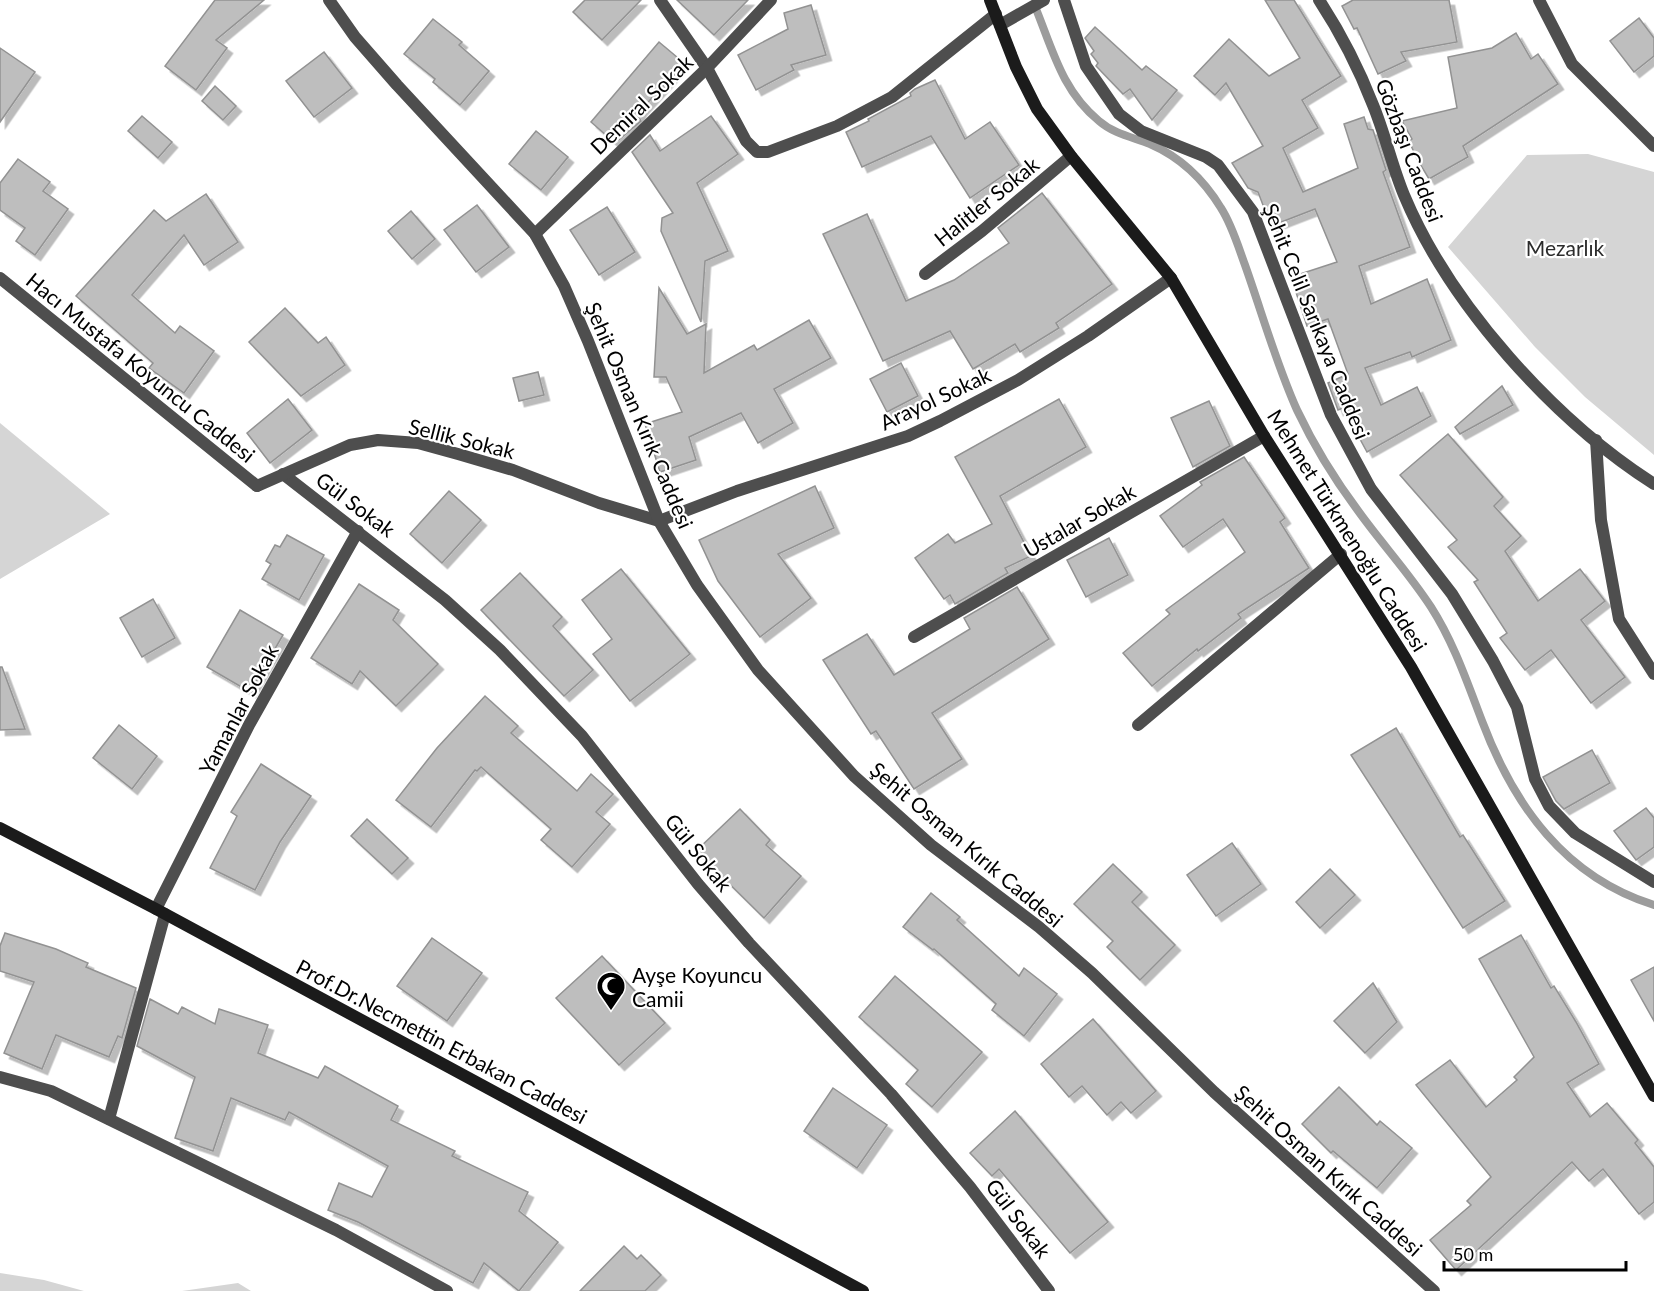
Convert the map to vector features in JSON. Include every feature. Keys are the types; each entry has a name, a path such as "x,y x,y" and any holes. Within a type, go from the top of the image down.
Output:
{"main road":[{"name":"Mehmet Türkmenoğlu Caddesi","path":"990,0 1016,67 1037,109 1071,156 1171,278 1264,436 1411,667 1654,1096"},
{"name":"Prof.Dr.Necmettin Erbakan Caddesi","path":"0,828 161,911 863,1291"}],"street":[{"name":"Şehit Osman Kırık Caddesi","path":"329,0 355,37 390,77 535,234 564,286 584,332 659,520 697,585 758,670 854,776 931,844 1039,927 1092,973 1214,1092 1434,1291"},
{"path":"660,0 706,68 746,141 757,152 768,152 837,126 873,109 998,20 1020,14 1044,0"},
{"name":"Demiral Sokak","path":"535,234 706,68 771,0"},
{"name":"Şehit Celil Sarıkaya Caddesi","path":"1064,0 1086,66 1119,114 1141,131 1206,157 1218,165 1253,212 1331,415 1371,489 1452,594 1493,661 1517,707 1540,793 1560,819 1575,833 1654,882"},
{"name":"Gözbaşı Caddesi","path":"1319,0 1365,87 1403,193 1429,248 1475,316 1530,379 1596,440 1654,484"},
{"path":"1539,0 1572,64 1654,146"},
{"name":"Halitler Sokak","path":"925,273 982,231 1071,156"},
{"name":"Hacı Mustafa Koyuncu Caddesi","path":"0,278 257,486"},
{"name":"Arayol Sokak","path":"659,520 737,491 908,436 940,422 1018,380 1088,336 1171,278"},
{"name":"Ustalar Sokak","path":"914,637 1264,436"},
{"name":"Sellik Sokak","path":"257,486 350,445 378,440 418,443 513,470 599,503 659,520"},
{"path":"1596,440 1601,520 1619,619 1654,674"},
{"name":"Gül Sokak","path":"283,474 461,614 500,650 582,736 698,884 749,943 891,1094 970,1187 1049,1291"},
{"name":"Yamanlar Sokak","path":"109,1119 161,911 249,725 358,531"},
{"path":"1138,725 1341,554"},
{"path":"0,1077 51,1091 336,1230 447,1291"}],"green space":[{"name":"Mezarlık","path":"1588,154 1654,172 1654,455 1585,397 1535,347 1448,247 1527,155"},
{"path":"0,423 110,514 0,579"},
{"path":"0,1273 44,1280 84,1291 0,1291"},
{"path":"238,1283 251,1291 182,1291"}],"building":[{"path":"215,0 264,0 216,40 227,48 196,90 165,66"},
{"path":"585,0 641,0 602,40 573,12"},
{"path":"677,0 748,0 714,35"},
{"path":"1265,0 1294,0 1341,76 1302,100 1318,128 1283,148 1303,192 1358,168 1344,124 1364,117 1368,129 1373,130 1386,170 1383,172 1410,247 1359,266 1371,304 1427,279 1451,340 1412,357 1410,352 1365,368 1381,405 1417,387 1431,416 1367,452 1343,408 1338,410 1328,383 1348,374 1328,319 1307,326 1291,277 1337,262 1315,209 1271,226 1258,192 1248,188 1232,163 1263,146 1226,83 1215,95 1194,76 1229,39 1269,76 1300,58"},
{"path":"1353,0 1449,0 1457,42 1401,52 1406,61 1378,74 1357,28 1354,29 1342,6"},
{"path":"811,5 826,55 791,65 794,70 756,90 738,55 788,29 784,13"},
{"path":"1639,18 1654,38 1654,56 1634,72 1610,41"},
{"path":"433,19 462,42 459,45 489,71 460,105 433,82 435,79 404,54"},
{"path":"1095,27 1142,70 1146,66 1177,90 1152,120 1130,89 1123,94 1096,66 1098,63 1091,54 1094,51 1085,38"},
{"path":"1516,33 1531,59 1538,54 1558,84 1463,146 1468,157 1429,179 1417,159 1409,141 1412,139 1402,121 1457,108 1448,57 1492,48"},
{"path":"659,42 684,63 641,110 638,116 641,121 615,143 591,122"},
{"path":"0,48 35,72 0,122"},
{"path":"324,52 352,88 314,117 286,81"},
{"path":"935,80 965,139 990,122 1019,165 970,198 931,136 862,167 846,132 911,96 910,93 915,89"},
{"path":"215,86 236,106 223,120 202,101"},
{"path":"142,116 172,142 158,158 128,131"},
{"path":"711,116 738,154 697,183 728,251 705,261 701,322 661,231 662,218 673,213 632,152 650,135 660,151"},
{"path":"536,131 568,157 541,190 509,164"},
{"path":"18,159 50,182 43,191 68,209 35,255 16,241 25,228 0,210 0,183"},
{"path":"1042,193 1112,284 1056,323 1059,328 1020,352 1015,344 973,369 950,331 883,361 823,234 867,214 906,301 954,280 1009,243 998,228"},
{"path":"206,194 238,242 204,265 184,235 132,295 175,333 180,326 214,351 184,393 149,368 153,363 76,296 154,210 166,221"},
{"path":"477,205 509,247 476,272 444,230"},
{"path":"607,207 635,252 599,275 570,230"},
{"path":"411,211 435,239 412,259 388,231"},
{"path":"659,288 687,334 706,324 704,373 754,345 757,350 809,320 831,358 774,389 793,423 758,443 741,413 689,437 696,460 660,472 645,424 682,412 666,377 654,377"},
{"path":"285,308 318,343 326,337 345,365 301,396 249,342"},
{"path":"901,363 918,396 887,412 870,379"},
{"path":"538,372 544,395 519,401 513,378"},
{"path":"1502,386 1513,405 1460,434 1455,427"},
{"path":"288,399 312,430 270,463 247,433"},
{"path":"1059,399 1086,447 1000,496 1031,556 1005,568 1008,573 955,604 950,595 944,599 915,558 948,534 955,543 992,524 955,457"},
{"path":"1209,401 1230,446 1193,467 1171,418"},
{"path":"1448,434 1503,497 1494,506 1521,536 1505,551 1538,601 1580,569 1605,601 1581,620 1625,677 1591,703 1551,650 1525,670 1500,638 1507,633 1474,582 1478,580 1448,547 1457,540 1400,475"},
{"path":"1244,457 1285,518 1280,522 1309,568 1238,614 1241,618 1198,651 1197,649 1152,686 1123,653 1170,614 1166,610 1245,552 1223,519 1183,547 1160,516 1202,485 1200,482"},
{"path":"815,486 834,528 778,554 811,598 760,637 718,581 699,540"},
{"path":"449,491 481,520 442,563 410,534"},
{"path":"287,535 324,555 299,600 262,579 271,564 266,561 275,545 280,547"},
{"path":"1109,538 1128,575 1086,597 1067,560"},
{"path":"621,569 690,654 630,701 593,654 612,639 582,600"},
{"path":"520,573 562,617 553,626 593,670 564,696 481,610"},
{"path":"359,584 399,610 393,620 438,664 396,706 360,671 352,684 311,658"},
{"path":"1017,587 1049,639 932,713 962,759 914,789 876,731 871,734 823,660 867,634 894,675 970,629 964,618"},
{"path":"153,599 175,638 142,657 120,618"},
{"path":"240,610 283,635 250,692 207,667"},
{"path":"0,667 2,667 25,729 0,730"},
{"path":"485,696 518,726 511,733 577,791 591,774 613,794 596,812 610,824 572,867 541,840 551,829 481,767 475,770 431,827 396,800 437,748"},
{"path":"119,725 157,756 132,789 93,758"},
{"path":"1396,728 1460,837 1463,835 1505,901 1463,928 1351,755"},
{"path":"1592,750 1610,783 1564,809 1556,801 1543,777"},
{"path":"261,764 311,796 280,842 255,890 210,868 237,816 231,812"},
{"path":"1646,808 1654,818 1654,847 1636,860 1614,831"},
{"path":"740,809 770,840 766,845 801,876 764,918 696,851"},
{"path":"367,819 408,858 392,874 351,836"},
{"path":"1232,843 1261,884 1216,916 1187,875"},
{"path":"1113,864 1142,892 1132,902 1175,945 1140,980 1107,947 1113,941 1074,904"},
{"path":"1330,869 1355,895 1320,928 1296,902"},
{"path":"931,893 960,917 957,920 1019,976 1024,968 1057,994 1024,1036 992,1010 996,1004 934,949 903,927"},
{"path":"5,933 56,949 88,963 86,967 136,988 122,1038 118,1036 109,1057 56,1035 42,1069 4,1053 34,982 0,971 0,946"},
{"path":"1521,935 1551,988 1554,986 1576,1022 1599,1064 1567,1083 1590,1117 1607,1103 1638,1140 1635,1143 1654,1167 1654,1202 1639,1214 1603,1169 1589,1181 1572,1162 1456,1270 1430,1240 1471,1205 1467,1201 1491,1177 1416,1085 1450,1060 1486,1107 1517,1080 1514,1077 1534,1057 1479,959"},
{"path":"432,938 482,973 447,1021 397,986"},
{"name":"Ayşe Koyuncu Camii","path":"602,956 665,1023 619,1065 556,998"},
{"path":"1654,967 1654,1021 1631,980"},
{"path":"895,976 982,1052 932,1107 906,1084 918,1070 859,1017"},
{"path":"1373,983 1397,1022 1365,1053 1334,1021"},
{"path":"150,999 178,1014 182,1007 215,1024 219,1009 268,1025 258,1053 318,1078 325,1066 398,1106 391,1120 455,1151 452,1156 528,1192 519,1211 558,1242 519,1291 484,1263 473,1283 358,1222 328,1210 339,1183 372,1197 388,1166 289,1112 285,1120 231,1098 213,1151 175,1138 195,1077 137,1046"},
{"path":"1093,1019 1156,1091 1131,1113 1121,1102 1107,1115 1082,1086 1069,1097 1041,1064"},
{"path":"1339,1087 1377,1125 1380,1121 1412,1148 1377,1188 1333,1151 1331,1153 1302,1124"},
{"path":"833,1088 887,1125 857,1168 804,1131"},
{"path":"1015,1111 1108,1222 1070,1253 999,1169 992,1176 970,1153"},
{"path":"624,1246 637,1259 641,1255 661,1275 645,1291 580,1291"}],"waterway":[{"path":"1034,4 1066,82 1086,109 1111,129 1161,149 1181,163 1199,179 1221,208 1234,236 1282,374 1297,410 1342,488 1431,607 1460,663 1495,752 1527,809 1569,857 1594,876 1622,893 1654,905"}],"place":[{"name":"Ayşe Koyuncu Camii","path":"611,1012"}]}
